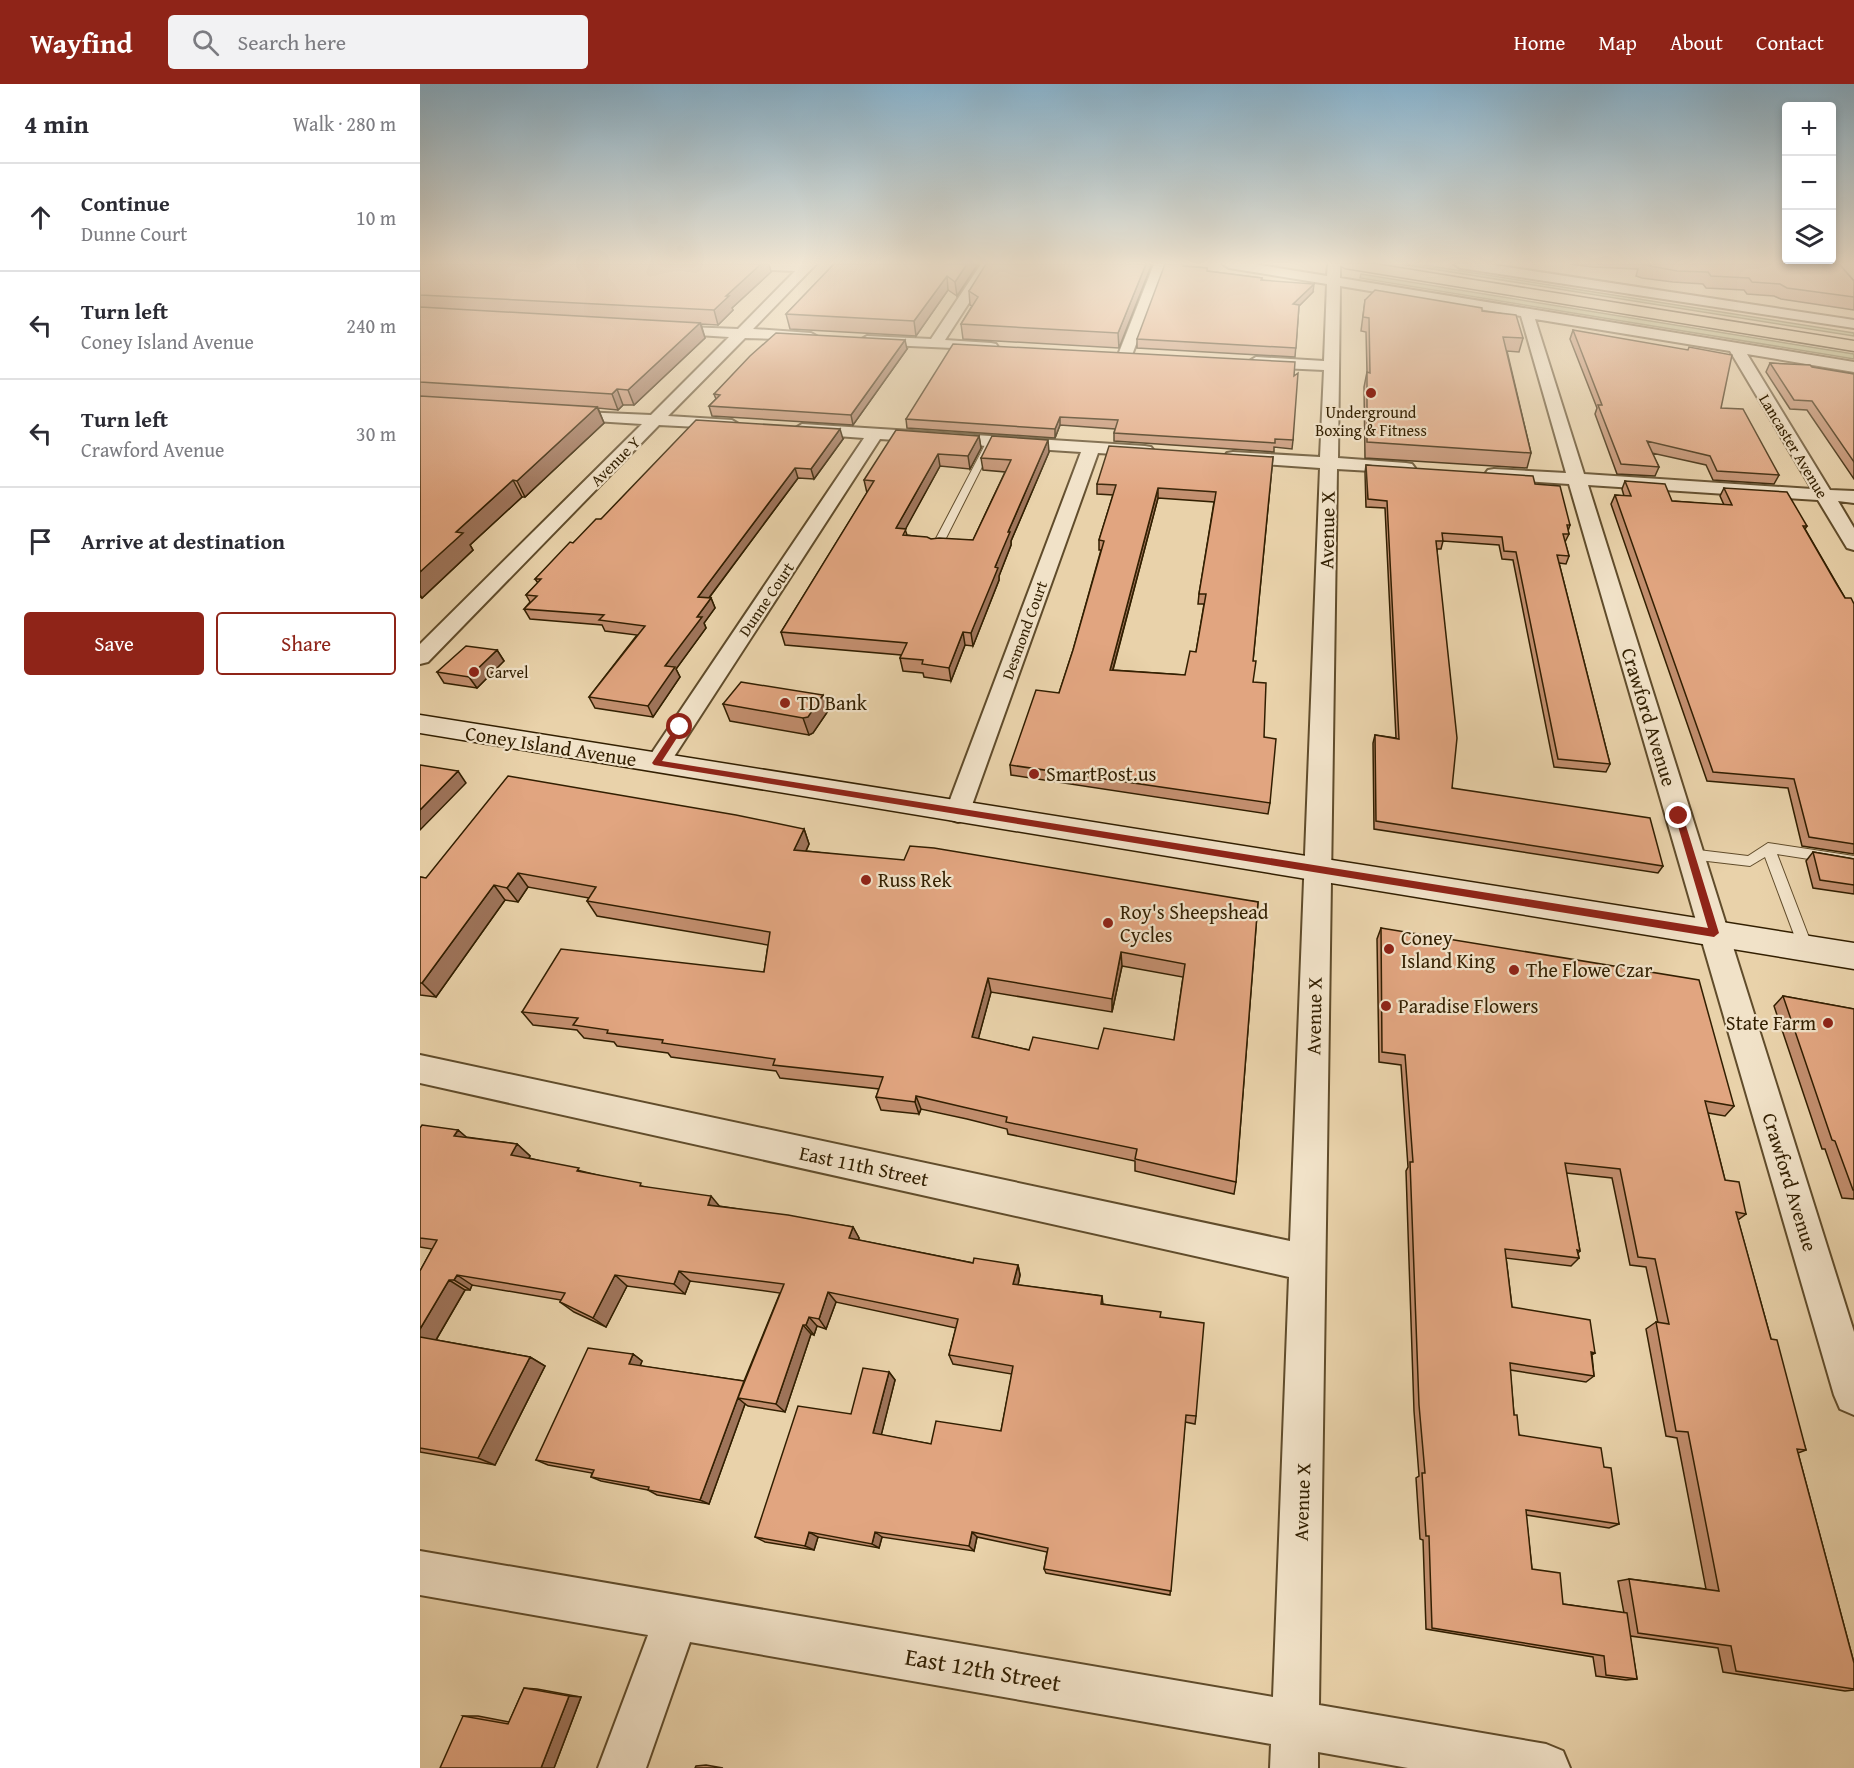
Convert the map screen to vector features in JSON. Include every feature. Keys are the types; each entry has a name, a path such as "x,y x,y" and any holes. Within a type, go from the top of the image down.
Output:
{"main road":[{"path":"1831,343 1854,346"},
{"name":"Coney Island Avenue","path":"420,724 958,813 1854,956"}],"street":[{"name":"Avenue Y","path":"420,657 733,343"},
{"path":"912,343 1006,348"},
{"path":"1125,355 1130,343"},
{"name":"Avenue X","path":"1294,1768 1333,343"},
{"name":"Crawford Avenue","path":"1536,343 1854,1395"},
{"path":"1702,343 1854,367"},
{"name":"Lancaster Avenue","path":"1735,348 1854,544"},
{"path":"1241,361 1332,366"},
{"path":"551,413 748,426"},
{"path":"783,428 1162,452"},
{"name":"Dunne Court","path":"657,763 875,434"},
{"name":"Desmond Court","path":"958,813 1091,448"},
{"path":"1221,456 1426,470"},
{"path":"1473,472 1854,497"},
{"name":"East 11th Street","path":"420,1069 1308,1263"},
{"name":"East 12th Street","path":"420,1572 1546,1768"},
{"path":"622,1768 677,1616"}],"lane":[{"path":"936,548 991,441"},
{"path":"1768,848 1806,948"},
{"path":"1690,854 1750,861 1768,848 1854,861"}],"green space":[{"path":"1754,343 1784,343 1854,354 1854,359"}],"building":[{"path":"420,343 679,343 628,390 617,389 612,394 420,382"},
{"path":"765,343 903,343 851,415 709,406 720,395 714,394"},
{"path":"1200,343 1296,343 1296,348"},
{"path":"1369,343 1504,343 1531,453 1367,442 1367,372 1370,373"},
{"path":"1578,343 1645,343 1688,350 1689,347 1732,355 1721,408 1743,409 1779,475 1717,471 1710,456 1647,441 1659,467 1621,464 1598,405 1602,405"},
{"path":"953,344 1295,362 1294,376 1298,373 1293,440 1275,439 1275,443 1114,433 1118,420 1060,417 1055,429 906,419"},
{"path":"1770,363 1810,365 1854,374 1854,462 1812,401 1794,400"},
{"path":"420,396 597,407 517,481 513,480 456,532 463,533 420,572"},
{"path":"696,420 840,429 811,469 795,468 698,597 711,598 697,617 702,617 665,666 675,667 648,706 589,697 645,626 599,620 604,615 524,609 537,596 526,595 541,579 535,579 570,542 573,543 596,519 601,519"},
{"path":"896,430 979,436 968,456 938,454 896,528 906,529 903,535 931,539 973,540 1011,460 981,458 992,436 1048,440 1008,532 1010,532 995,567 998,568 971,633 963,632 949,668 922,664 923,660 900,658 907,643 781,632 874,481 864,480"},
{"path":"1109,446 1273,457 1253,661 1256,661 1253,682 1266,683 1264,737 1276,739 1270,803 1010,765 1036,690 1059,693 1073,650 1104,541 1099,540 1116,485 1097,484","holes":["1158,488 1216,492 1199,594 1206,594 1196,652 1190,651 1185,675 1110,670"]},
{"path":"1366,465 1533,476 1535,484 1560,486 1570,525 1567,525 1569,534 1563,534 1569,556 1557,555 1610,764 1558,759 1516,552 1504,551 1502,537 1442,533 1443,541 1436,541 1457,738 1452,788 1650,818 1663,866 1376,821 1375,735 1399,739 1387,501 1368,499"},
{"path":"1625,481 1665,484 1672,501 1732,505 1724,488 1787,492 1807,526 1803,526 1836,583 1845,598 1851,598 1854,604 1854,844 1809,837 1794,779 1713,772 1615,495 1631,496"},
{"path":"466,646 497,650 469,677 437,672"},
{"path":"741,682 823,695 808,717 803,718 723,704"},
{"path":"420,765 458,771 420,810"},
{"path":"508,776 804,829 794,850 904,860 910,846 934,848 1258,902 1236,1182 1135,1159 1137,1149 1006,1122 1007,1117 916,1096 915,1102 876,1097 883,1077 773,1065 775,1059 607,1033 608,1030 573,1025 578,1018 522,1012 561,949 764,972 770,932 587,901 596,887 518,873 507,888 494,885 420,983 420,877 426,878","holes":["1121,952 1185,964 1174,1040 1104,1028 1098,1049 1033,1037 1029,1050 972,1037 988,978 1112,999"]},
{"path":"1813,852 1854,859 1854,885 1820,880"},
{"path":"1381,928 1699,980 1734,1106 1705,1101 1725,1180 1739,1182 1746,1214 1736,1212 1771,1339 1777,1340 1806,1450 1797,1449 1854,1663 1854,1689 1736,1671 1731,1646 1638,1633 1629,1579 1719,1591 1688,1432 1676,1431 1656,1322 1669,1324 1655,1259 1638,1257 1620,1169 1565,1163 1580,1251 1577,1250 1579,1258 1505,1249 1512,1307 1590,1320 1595,1353 1591,1352 1594,1376 1510,1363 1514,1415 1517,1415 1519,1435 1601,1448 1604,1467 1611,1468 1619,1524 1526,1510 1532,1569 1560,1573 1563,1604 1627,1613 1637,1679 1606,1675 1604,1656 1432,1628 1429,1536 1426,1536 1422,1473 1425,1473 1419,1405 1410,1162 1413,1162 1405,1055 1382,1052"},
{"path":"1783,996 1854,1009 1854,1190 1835,1141 1832,1140"},
{"path":"422,1125 458,1130 454,1136 517,1144 511,1155 579,1168 577,1171 641,1183 640,1186 711,1196 708,1205 788,1215 853,1227 849,1238 973,1263 974,1258 1018,1265 1013,1284 1102,1296 1101,1304 1161,1312 1160,1317 1204,1323 1196,1416 1186,1415 1171,1591 1044,1569 1048,1548 972,1532 969,1546 875,1532 872,1544 809,1532 805,1546 755,1537 798,1406 851,1414 863,1368 889,1372 873,1433 931,1444 936,1421 1001,1431 1013,1366 949,1355 958,1319 828,1292 819,1319 809,1317 806,1325 803,1325 776,1404 738,1398 784,1284 679,1271 674,1284 615,1275 593,1318 560,1302 565,1293 457,1275 454,1280 449,1280 420,1329 420,1271 437,1240 420,1238 420,1128"},
{"path":"420,1337 530,1357 478,1458 420,1448"},
{"path":"588,1348 633,1354 629,1364 744,1381 700,1500 648,1490 649,1487 591,1477 594,1470 536,1460"},
{"path":"524,1688 569,1696 541,1768 440,1768 463,1716 508,1724"}],"place":[{"name":"Underground Boxing & Fitness","path":"1371,393"},
{"name":"Carvel","path":"474,672"},
{"name":"TD Bank","path":"785,703"},
{"name":"SmartPost.us","path":"1034,774"},
{"name":"Russ Rek","path":"866,880"},
{"name":"Roy's Sheepshead Cycles","path":"1108,923"},
{"name":"Coney Island King","path":"1389,949"},
{"name":"The Flowe Czar","path":"1514,970"},
{"name":"Paradise Flowers","path":"1386,1006"},
{"name":"State Farm","path":"1828,1023"}],"route":[{"path":"680,727 657,763 1714,933 1679,816"}]}
